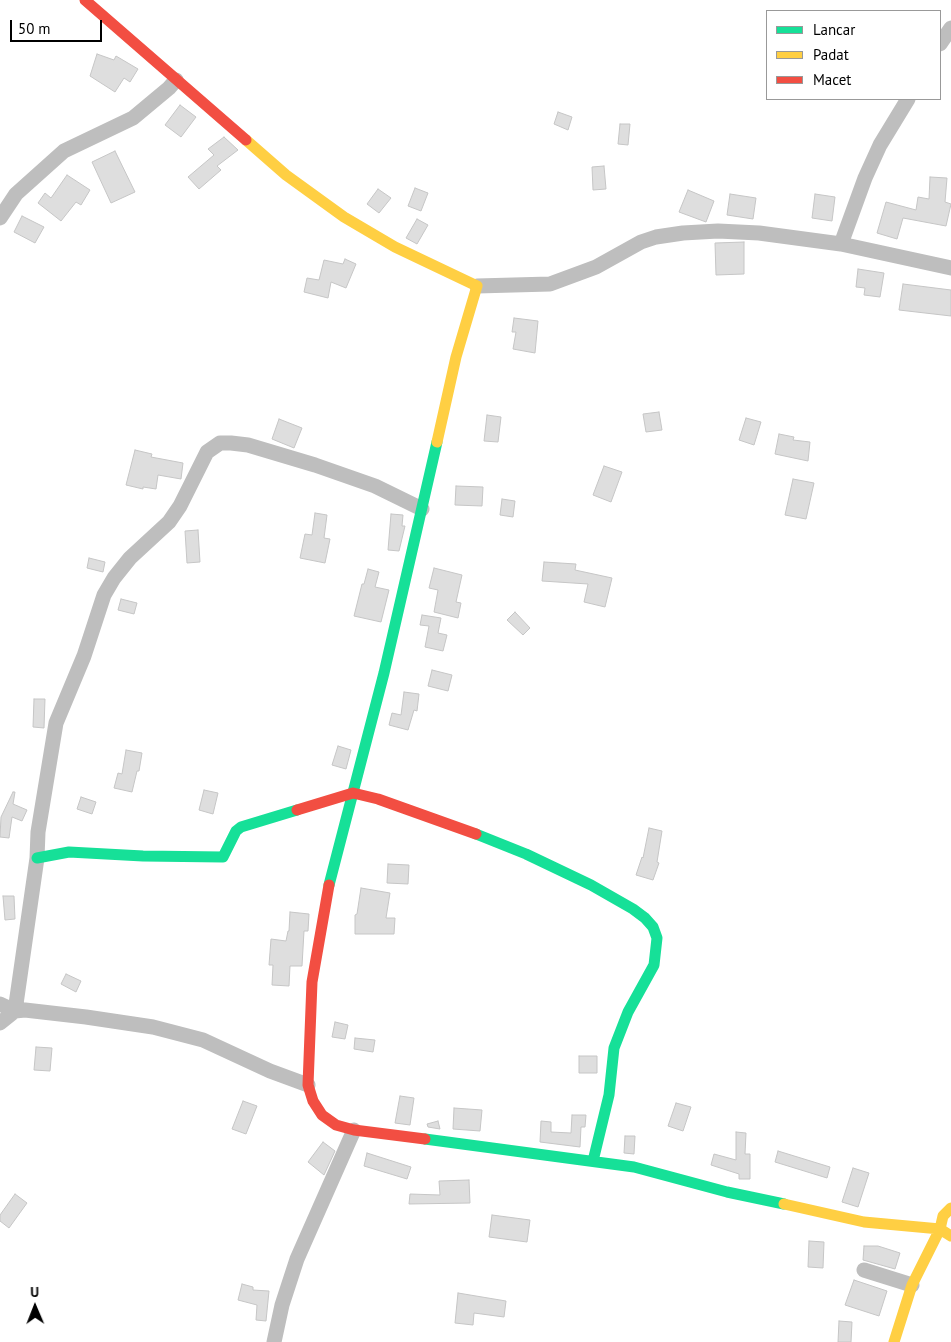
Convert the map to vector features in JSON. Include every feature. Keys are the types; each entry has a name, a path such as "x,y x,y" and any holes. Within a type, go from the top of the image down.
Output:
{"street":[{"path":"85,0 286,175 344,217 395,247 477,286 550,284 596,267 641,242 683,232 759,233 841,244 951,268"},
{"path":"941,43 951,28"},
{"path":"0,218 16,194 64,150 133,118 176,80"},
{"path":"841,244 865,178 880,145 907,100"},
{"path":"477,286 456,357 384,673 330,877 312,982 308,1086 312,1101 322,1115 336,1125 354,1130 634,1167 727,1192 864,1222 940,1229 951,1236"},
{"path":"0,1023 15,1011 37,858 38,832 56,724 84,656 104,595 114,578 130,558 169,522 180,506 201,460 212,447 220,443 231,443 273,452 376,486 422,509"},
{"path":"37,858 69,852 144,856 223,857 236,831 241,827 353,793 378,799 470,831 559,868 620,901 645,918 657,938 654,965 628,1012 614,1048 609,1095 593,1161"},
{"path":"0,1004 15,1011 25,1010 86,1017 153,1027 179,1033 204,1040 270,1071 308,1086"},
{"path":"274,1342 282,1306 297,1260 354,1130"},
{"path":"894,1342 912,1285 940,1229 943,1216 951,1208"},
{"path":"864,1270 912,1285"}],"building":[{"path":"97,54 114,60 116,56 138,69 130,82 124,78 115,92 90,76"},
{"path":"180,105 196,117 181,137 165,125"},
{"path":"558,112 572,117 568,130 554,124"},
{"path":"620,124 630,124 628,145 618,144"},
{"path":"224,137 238,150 217,166 221,170 199,189 188,177 214,155 208,149"},
{"path":"115,151 135,192 111,203 92,162"},
{"path":"604,166 606,189 593,190 592,167"},
{"path":"67,175 90,190 81,205 76,202 61,221 38,203 45,193 51,198"},
{"path":"930,177 947,178 945,202 951,204 946,226 903,218 897,239 877,233 886,202 916,210 918,197 929,199"},
{"path":"415,188 428,193 421,211 408,206"},
{"path":"378,189 391,198 379,213 367,204"},
{"path":"688,190 714,201 706,222 679,212"},
{"path":"730,194 756,198 753,219 727,215"},
{"path":"815,194 835,197 832,221 812,218"},
{"path":"22,216 44,227 35,243 14,232"},
{"path":"417,219 428,225 417,244 406,238"},
{"path":"744,242 744,274 716,275 715,243"},
{"path":"345,259 356,264 346,288 331,282 328,298 304,292 307,278 319,280 324,260 343,264"},
{"path":"858,269 884,273 880,297 864,295 865,288 856,287"},
{"path":"903,284 951,290 951,316 899,310"},
{"path":"514,318 538,321 535,353 513,349 516,332 512,332"},
{"path":"659,412 662,430 646,432 643,414"},
{"path":"487,415 501,417 498,442 484,441"},
{"path":"746,418 761,422 754,445 739,440"},
{"path":"279,419 302,428 294,448 272,439"},
{"path":"779,434 794,437 793,440 810,442 808,461 775,454"},
{"path":"135,450 152,454 151,457 183,463 181,479 158,475 156,489 143,487 143,489 126,485"},
{"path":"604,466 622,472 611,502 593,495"},
{"path":"793,479 814,483 806,519 785,515"},
{"path":"456,486 483,487 482,506 455,505"},
{"path":"502,499 515,501 513,517 500,515"},
{"path":"315,513 327,515 324,538 330,539 325,563 300,558 305,534 312,535"},
{"path":"391,514 403,515 402,526 405,526 399,551 388,550"},
{"path":"198,530 200,562 187,563 185,531"},
{"path":"89,558 105,562 103,572 87,568"},
{"path":"544,562 576,564 575,570 612,578 605,607 584,602 588,584 542,581"},
{"path":"434,568 462,575 456,602 461,603 458,618 434,612 438,590 429,588"},
{"path":"368,569 379,572 375,587 389,590 381,622 354,616"},
{"path":"121,599 137,603 134,614 118,610"},
{"path":"515,612 530,628 523,635 507,620"},
{"path":"422,615 441,618 438,633 447,635 443,651 425,647 429,626 420,625"},
{"path":"432,670 452,675 448,691 428,686"},
{"path":"404,692 419,694 417,711 414,710 408,730 389,725 392,713 401,715"},
{"path":"34,699 45,699 44,728 33,727"},
{"path":"338,746 351,750 346,769 332,765"},
{"path":"126,750 142,753 139,771 137,771 132,792 114,788 118,773 122,774"},
{"path":"204,790 218,793 213,814 199,810"},
{"path":"13,792 15,792 13,804 27,810 22,821 12,817 9,838 0,837 1,817"},
{"path":"81,797 96,802 92,814 77,809"},
{"path":"649,828 662,831 657,862 659,863 653,880 636,875 643,858"},
{"path":"388,864 409,865 408,884 387,883"},
{"path":"361,888 390,893 386,918 395,918 394,934 355,934 355,915 357,914"},
{"path":"3,896 14,896 15,919 5,920"},
{"path":"290,912 309,914 308,931 304,931 302,966 290,966 289,986 272,985 273,965 269,965 271,939 286,941 289,931"},
{"path":"66,974 81,981 76,992 61,984"},
{"path":"335,1022 348,1025 345,1039 332,1037"},
{"path":"355,1038 375,1040 373,1052 354,1049"},
{"path":"36,1047 52,1048 50,1071 34,1070"},
{"path":"579,1056 597,1056 597,1073 579,1073"},
{"path":"400,1096 414,1098 410,1125 395,1123"},
{"path":"243,1101 257,1106 246,1134 232,1129"},
{"path":"676,1103 691,1107 683,1131 668,1126"},
{"path":"454,1108 482,1110 480,1131 453,1129"},
{"path":"572,1115 586,1115 585,1127 581,1127 580,1147 540,1142 541,1121 551,1122 551,1132 571,1133"},
{"path":"438,1121 440,1129 428,1127 427,1124"},
{"path":"736,1132 746,1133 745,1154 750,1154 750,1179 739,1179 739,1174 711,1165 714,1154 736,1160"},
{"path":"625,1136 635,1136 634,1154 624,1153"},
{"path":"323,1142 335,1151 324,1175 308,1162"},
{"path":"778,1151 830,1167 827,1178 775,1162"},
{"path":"367,1153 411,1167 407,1179 364,1166"},
{"path":"853,1168 869,1173 858,1207 842,1202"},
{"path":"469,1180 470,1203 409,1204 410,1194 440,1195 439,1181"},
{"path":"15,1194 27,1203 9,1228 0,1221 0,1215"},
{"path":"492,1215 530,1220 527,1242 489,1237"},
{"path":"809,1241 824,1242 823,1268 808,1267"},
{"path":"864,1246 878,1246 900,1253 895,1269 863,1260"},
{"path":"854,1280 887,1291 879,1316 845,1305"},
{"path":"242,1284 253,1287 253,1290 269,1291 266,1321 256,1320 257,1305 238,1300"},
{"path":"458,1293 506,1301 504,1317 474,1313 473,1325 455,1323"},
{"path":"839,1321 852,1322 851,1342 838,1342"}],"traffic: fast":[{"path":"329,885 384,673 437,442"},
{"path":"37,858 69,852 143,856 223,857 236,831 241,827 297,810"},
{"path":"476,834 526,854 591,885 633,909 653,927 657,938 654,965 628,1012 614,1048 609,1095 593,1161"},
{"path":"425,1139 634,1167 727,1192 784,1204"}],"traffic: slow":[{"path":"246,140 286,175 344,217 395,247 477,286 456,357 437,442"},
{"path":"784,1204 864,1222 940,1229 951,1236"},
{"path":"894,1342 912,1285 940,1229 943,1216 951,1208"}],"traffic: jam":[{"path":"85,0 246,140"},
{"path":"297,810 353,793 378,799 476,834"},
{"path":"329,885 312,982 308,1085 313,1101 322,1115 336,1125 354,1130 425,1139"}]}
